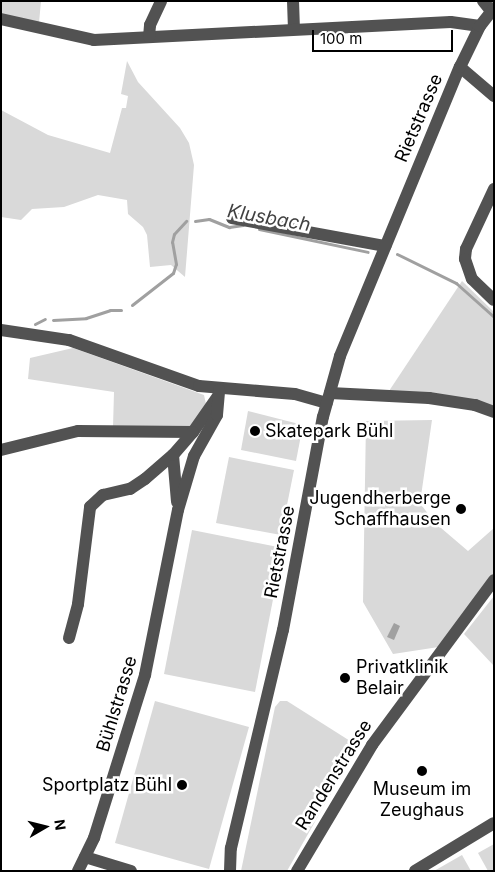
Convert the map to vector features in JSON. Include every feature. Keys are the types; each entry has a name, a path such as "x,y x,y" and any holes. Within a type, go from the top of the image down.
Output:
{"street":[{"path":"149,37 150,25 161,1"},
{"path":"293,1 294,29"},
{"name":"Rietstrasse","path":"230,871 231,848 283,630 328,398 340,356 460,67 489,7"},
{"path":"1,19 70,37 136,39 294,29 467,22 480,26"},
{"path":"460,67 494,96"},
{"path":"494,189 466,249 465,259 472,279 494,300"},
{"path":"232,218 385,246"},
{"path":"1,330 68,340 182,382 218,393 295,394 328,398 429,398 475,405 494,412"},
{"path":"69,638 78,604 90,507 103,495 130,488 145,479 173,456 193,432 218,393"},
{"name":"Bühlstrasse","path":"78,871 94,838 151,656 178,510 194,456 217,415 220,406 218,393"},
{"path":"1,450 78,431 193,432"},
{"name":"Bühlstrasse","path":"173,456 178,510"},
{"name":"Randenstrasse","path":"297,871 372,745 494,580"},
{"path":"415,871 494,823"},
{"path":"85,857 132,871"}],"shaded area":[{"path":"1,1 41,1 39,23 1,15"},
{"path":"127,61 138,82 180,128 189,143 194,165 185,277 171,265 150,267 147,235 143,227 128,214 127,200 98,195 64,207 32,209 21,220 1,217 1,110 48,135 110,153 122,108 126,108 128,96 121,94"},
{"path":"462,281 494,312 494,407 389,391"},
{"path":"73,348 204,395 206,404 191,426 113,427 114,392 28,379 30,358"},
{"path":"248,411 303,425 296,461 241,450"},
{"path":"432,420 420,503 434,522 468,551 494,528 494,580 445,646 393,654 363,602 366,421"},
{"path":"229,457 294,470 281,535 216,523"},
{"path":"192,530 283,548 255,692 164,674"},
{"path":"494,596 494,666 464,634"},
{"path":"394,623 400,626 394,640 387,637"},
{"name":"Sportplatz Bühl","path":"155,701 249,727 209,869 115,843"},
{"path":"280,701 287,701 358,746 287,871 241,871 275,707"},
{"path":"494,844 494,871 488,871 478,853"},
{"path":"462,855 471,871 434,871"}],"waterway":[{"name":"Klusbach","path":"195,221 209,219 229,227 243,225"},
{"name":"Klusbach","path":"132,305 173,273 176,264 172,242 174,234 186,221"},
{"name":"Klusbach","path":"259,229 368,252"},
{"name":"Klusbach","path":"397,254 456,283 494,317"},
{"name":"Klusbach","path":"53,320 86,318 110,310 121,310"},
{"name":"Klusbach","path":"35,324 45,319"}],"place":[{"name":"Skatepark Bühl","path":"255,431"},
{"name":"Jugendherberge Schaffhausen","path":"461,509"},
{"name":"Privatklinik Belair","path":"345,678"},
{"name":"Museum im Zeughaus","path":"422,771"},
{"name":"Sportplatz Bühl","path":"182,785"}]}
